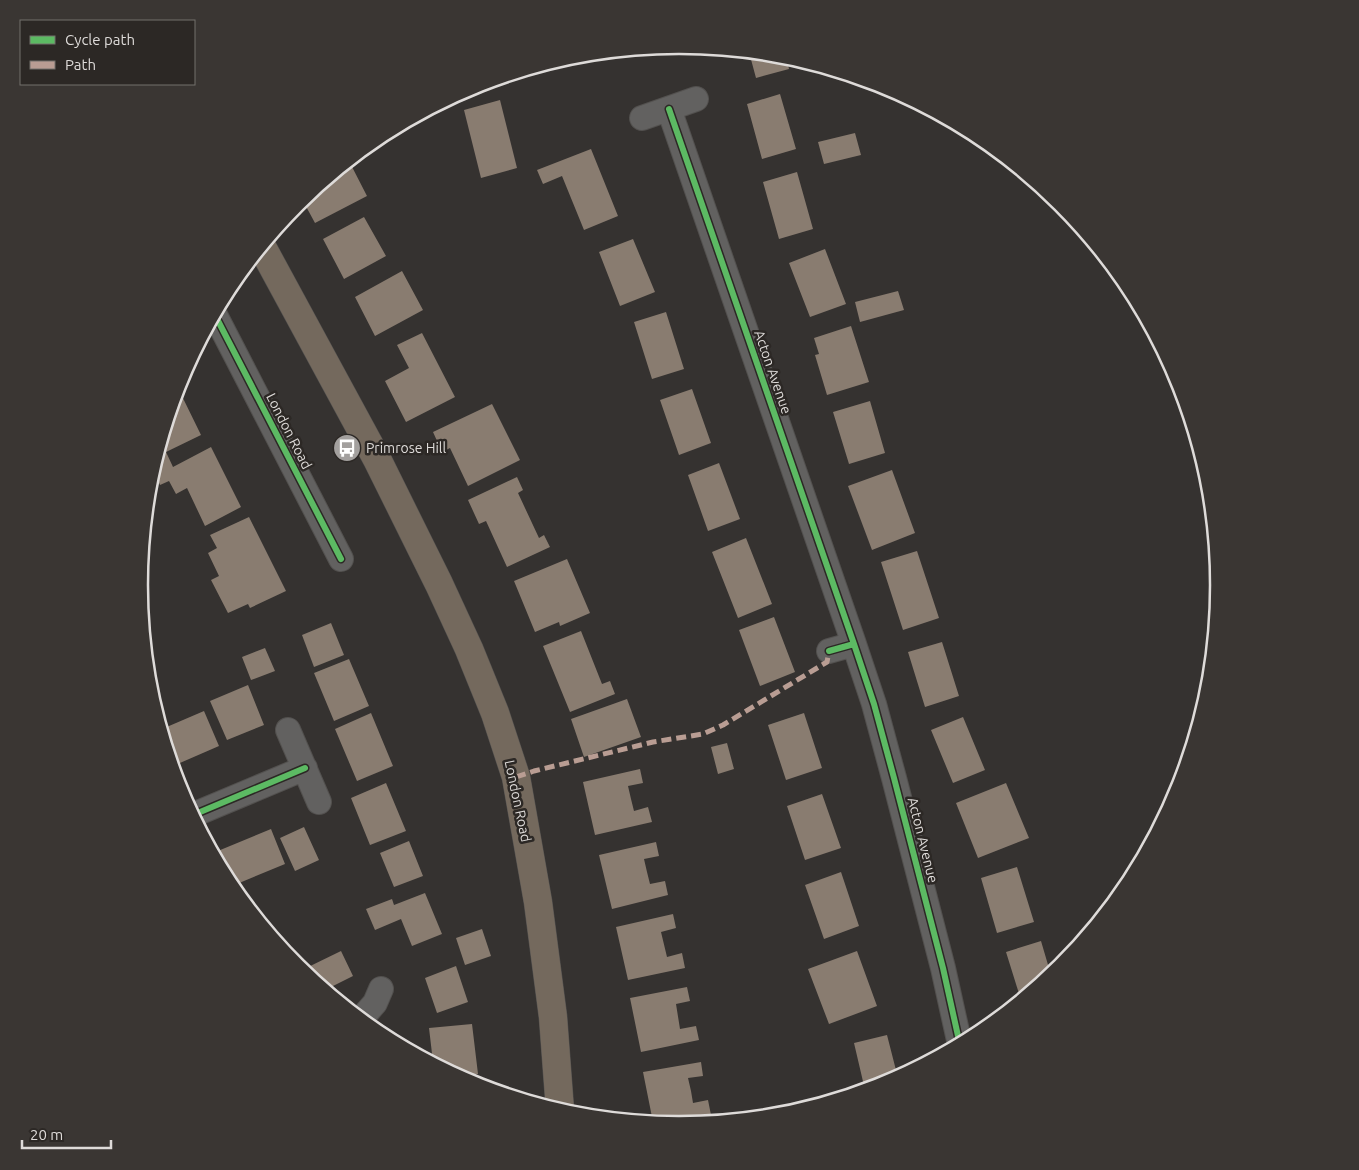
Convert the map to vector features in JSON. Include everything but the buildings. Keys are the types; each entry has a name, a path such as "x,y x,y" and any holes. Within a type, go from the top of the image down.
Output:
{"highway":[{"name":"London Road","path":"265,253 382,468 439,584 495,713 516,776 538,902 553,1017 559,1102"}],"street":[{"path":"642,118 696,99"},
{"name":"Acton Avenue","path":"669,109 874,704 943,968 958,1037"},
{"name":"London Road","path":"218,320 341,558"},
{"path":"830,651 854,644"},
{"path":"288,730 319,802"},
{"path":"200,812 305,768"},
{"path":"366,1013 375,1003 381,989"}],"marked path":[{"path":"516,777 653,742 703,734 723,725 827,662 829,651"}],"cycle path":[{"path":"669,109 854,644 829,651"},
{"path":"218,321 341,559"},
{"path":"854,644 874,704 894,778 943,968 958,1037"},
{"path":"200,812 305,768"}],"place":[{"name":"Primrose Hill","path":"347,448"}]}
